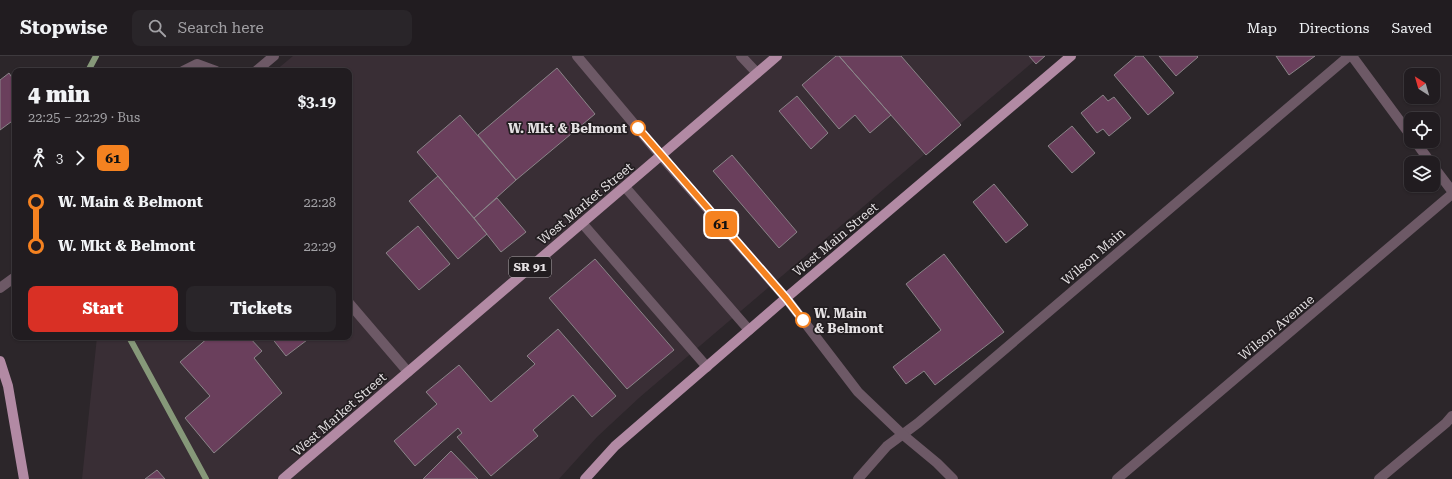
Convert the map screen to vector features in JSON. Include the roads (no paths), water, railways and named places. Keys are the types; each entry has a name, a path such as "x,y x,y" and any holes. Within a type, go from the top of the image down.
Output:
{"main road":[{"name":"West Market Street","path":"283,479 777,56"},
{"name":"West Main Street","path":"585,479 615,446 786,298 1071,56"},
{"path":"0,361 8,386 24,479"}],"street":[{"path":"260,68 274,56"},
{"path":"577,56 661,156 786,298 858,392 902,434 937,463 953,479"},
{"path":"741,56 757,73"},
{"path":"1350,56 1404,127"},
{"name":"Wilson Main","path":"858,479 887,446 918,423 1350,56"},
{"path":"189,68 197,64 208,68"},
{"path":"1440,176 1452,193"},
{"path":"625,187 749,330"},
{"name":"Wilson Avenue","path":"1117,479 1452,193"},
{"path":"582,223 706,367"},
{"path":"0,288 12,280"},
{"path":"352,307 408,372"},
{"path":"1379,479 1452,416"}],"waterway":[{"path":"90,68 96,56"},
{"path":"131,340 206,479"}],"place":[{"name":"W. Mkt & Belmont","path":"638,128"},
{"name":"W. Main & Belmont","path":"803,320"}]}
